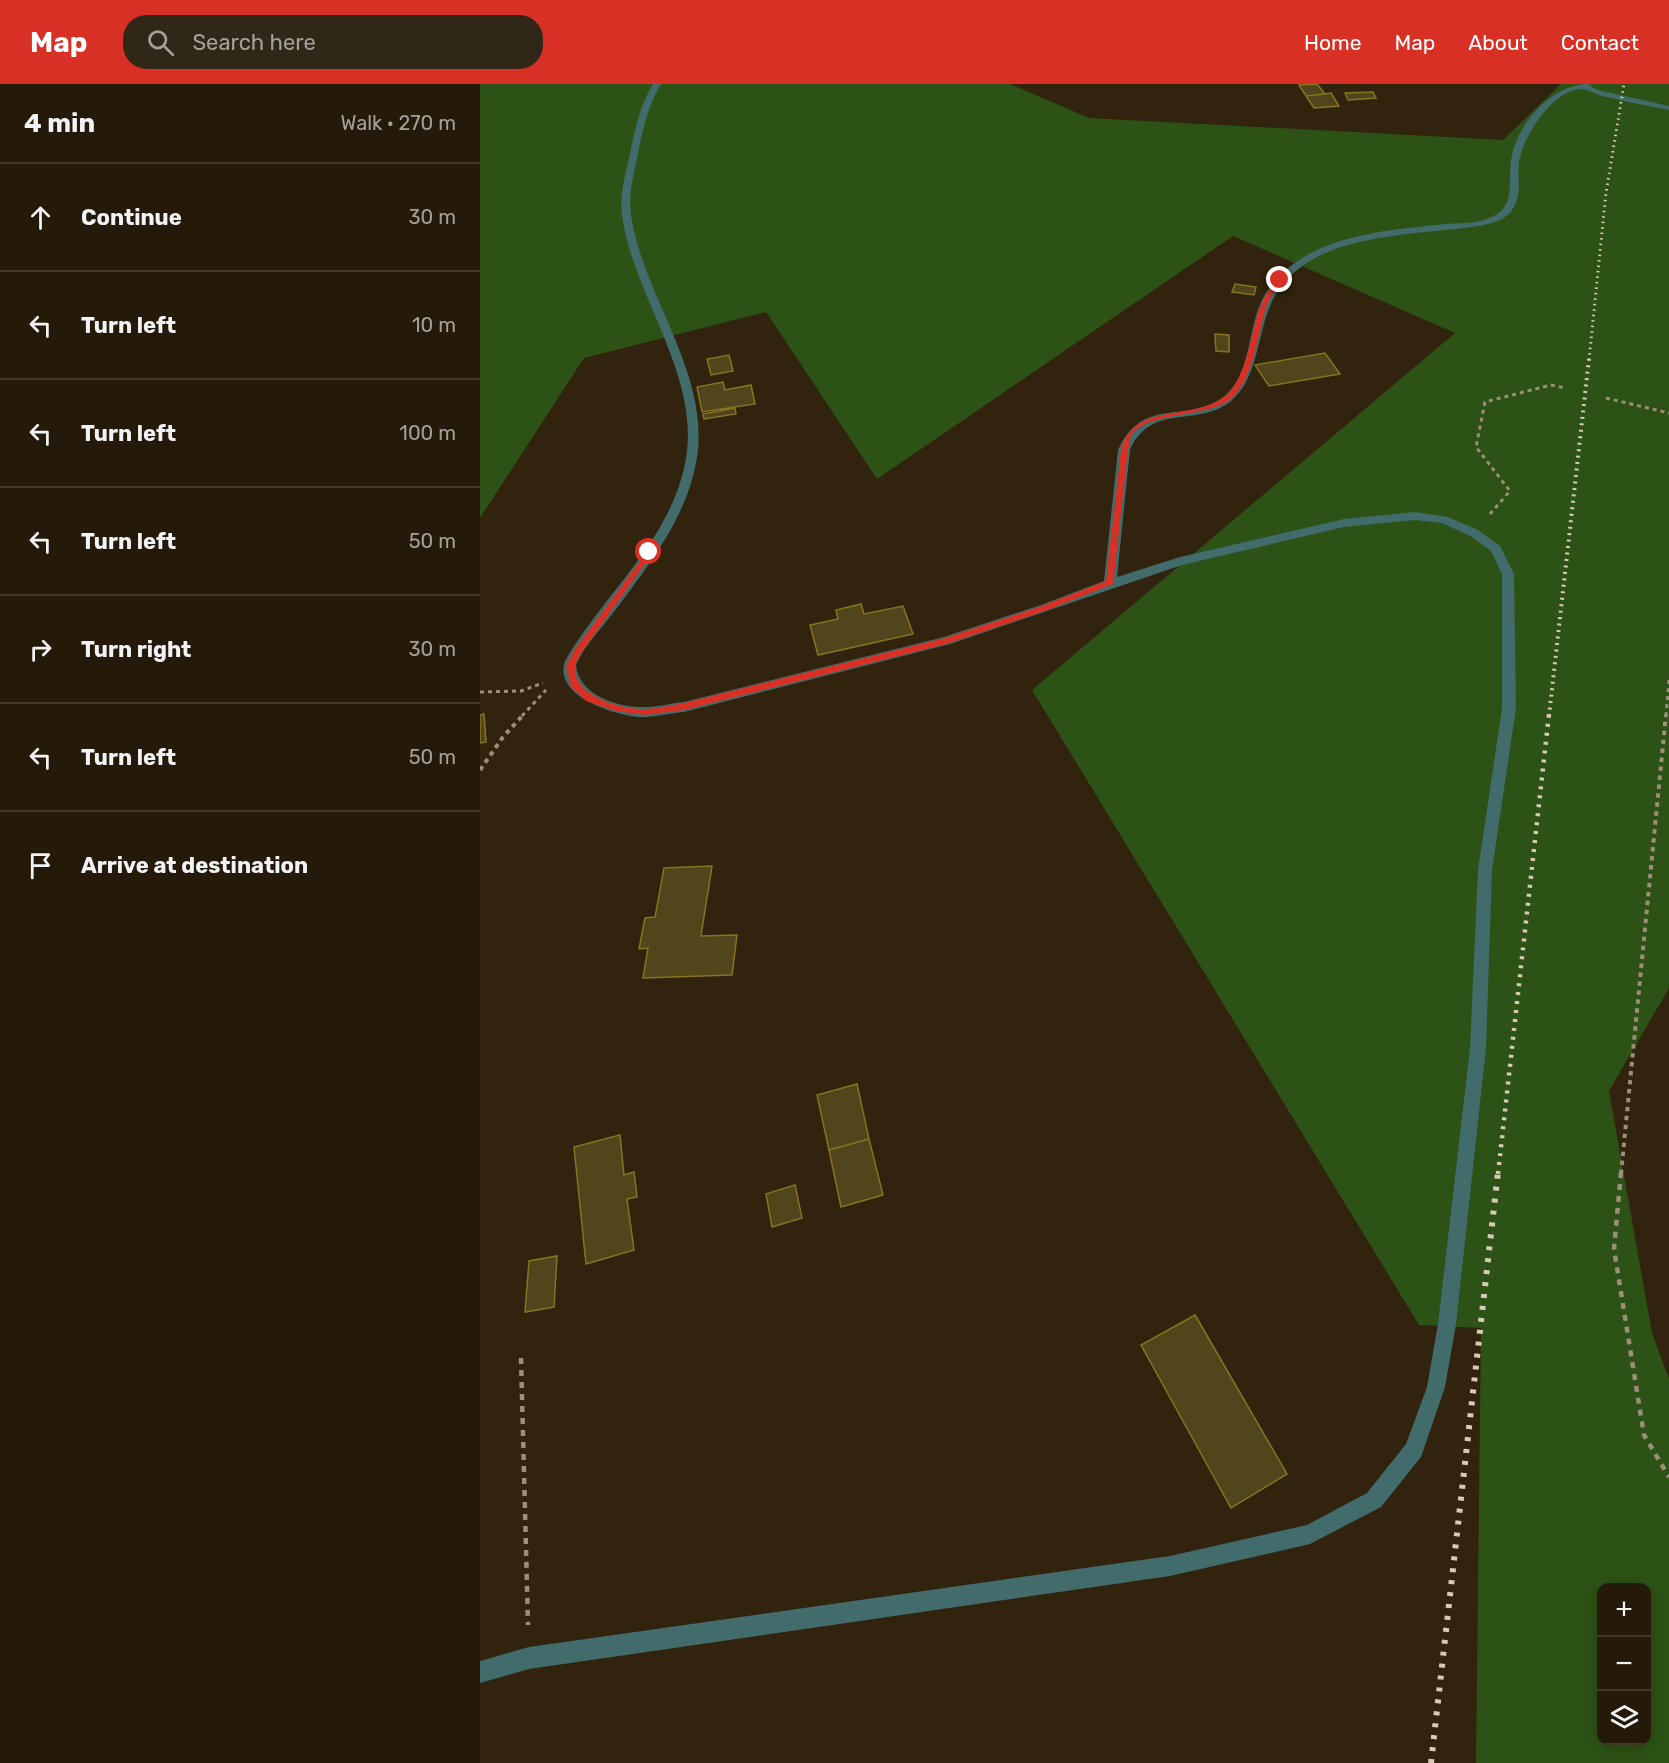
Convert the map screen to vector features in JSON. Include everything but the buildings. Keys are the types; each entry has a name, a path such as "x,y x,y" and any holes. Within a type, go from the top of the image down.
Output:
{"lane":[{"path":"480,1672 529,1659 1170,1566 1310,1534 1374,1500 1414,1450 1436,1387 1447,1324 1478,1048 1485,870 1509,708 1508,574 1496,549 1474,533 1444,520 1415,516 1374,518 1180,561 1110,583 1045,608 946,641 684,707 645,712 616,707 590,699 574,685 570,666 579,649 649,552 668,521 686,484 691,465 694,441 692,416 677,363 635,246 626,206 627,188 645,106 657,84"},
{"path":"1110,583 1124,450 1128,435 1137,427 1152,420 1206,409 1227,398 1238,388 1256,338 1263,308 1270,291 1280,280 1310,258 1350,242 1399,232 1480,222 1497,218 1508,212 1513,202 1515,159 1522,141 1535,120 1553,100 1570,88 1586,85 1601,93 1669,108"}],"path":[{"path":"1474,533 1510,491 1476,447 1485,402 1551,385 1565,388"},
{"path":"1606,398 1669,413"},
{"path":"1669,680 1614,1249 1644,1435 1669,1477"},
{"path":"480,692 511,694 535,688"},
{"path":"480,770 503,737 544,693"},
{"path":"521,1358 529,1659"}],"green space":[{"path":"480,84 1010,84 1089,118 1503,140 1561,84 1669,84 1669,988 1609,1091 1652,1333 1669,1379 1669,1763 1476,1763 1481,1328 1419,1325 1032,690 1455,333 1233,236 877,479 766,312 584,358 480,518"}],"railway":[{"path":"1589,360 1606,193 1624,84"},
{"path":"1549,716 1589,359"},
{"path":"1498,1174 1549,714"},
{"path":"1431,1763 1498,1172"}],"route":[{"path":"649,552 579,649 570,666 574,685 590,699 616,707 645,712 684,707 946,641 1045,608 1110,583 1124,450 1128,435 1137,427 1152,420 1215,406 1238,388 1256,338 1263,308 1270,291 1280,280"}]}
